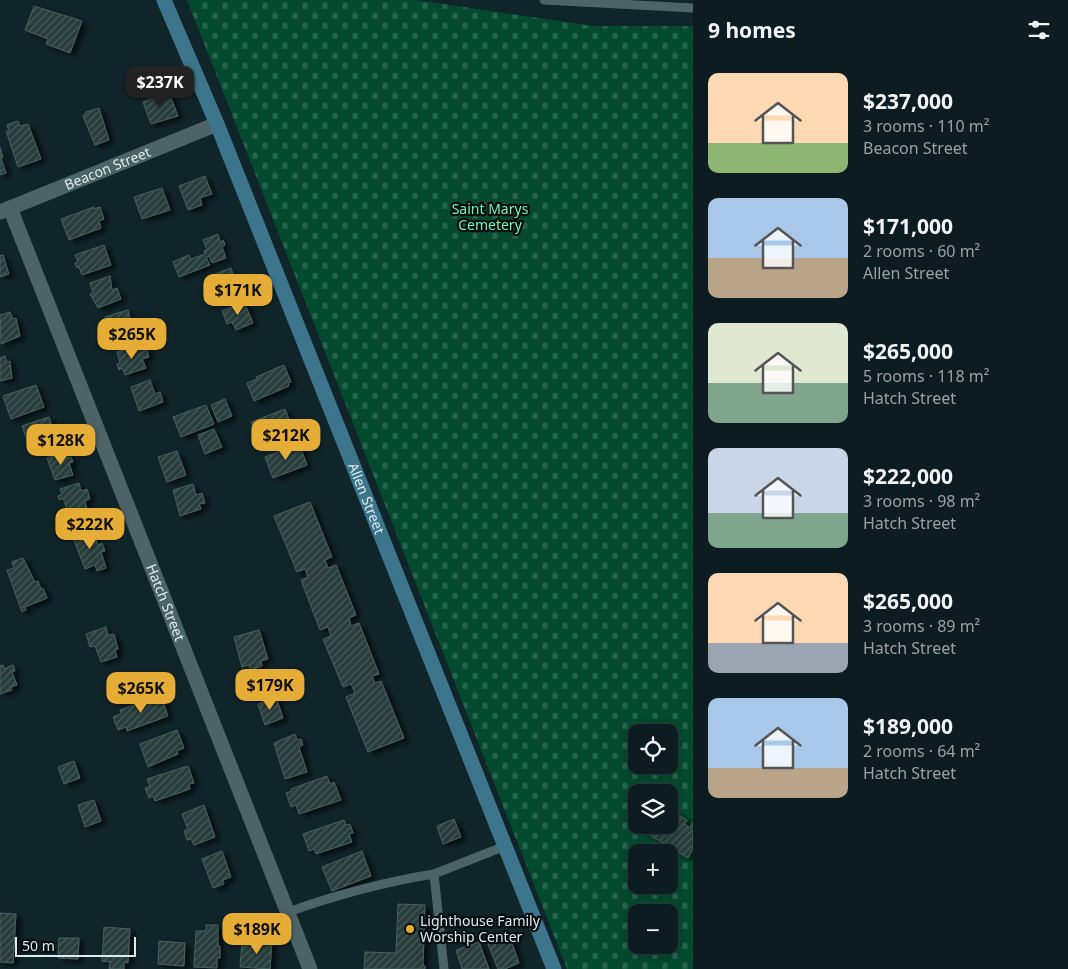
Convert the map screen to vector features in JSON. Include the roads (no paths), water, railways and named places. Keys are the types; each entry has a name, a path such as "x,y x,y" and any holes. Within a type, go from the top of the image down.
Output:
{"main road":[{"name":"Allen Street","path":"164,0 216,124 554,969"}],"street":[{"name":"Beacon Street","path":"5,210 216,124"},
{"name":"Hatch Street","path":"5,210 310,969"}],"lane":[{"path":"544,0 693,8"},
{"path":"288,912 343,893 388,881 434,874 505,846"},
{"path":"434,874 444,969"}],"place":[{"name":"Lighthouse Family Worship Center","path":"410,929"}],"park label":[{"name":"Saint Marys Cemetery","path":"490,217"}]}
